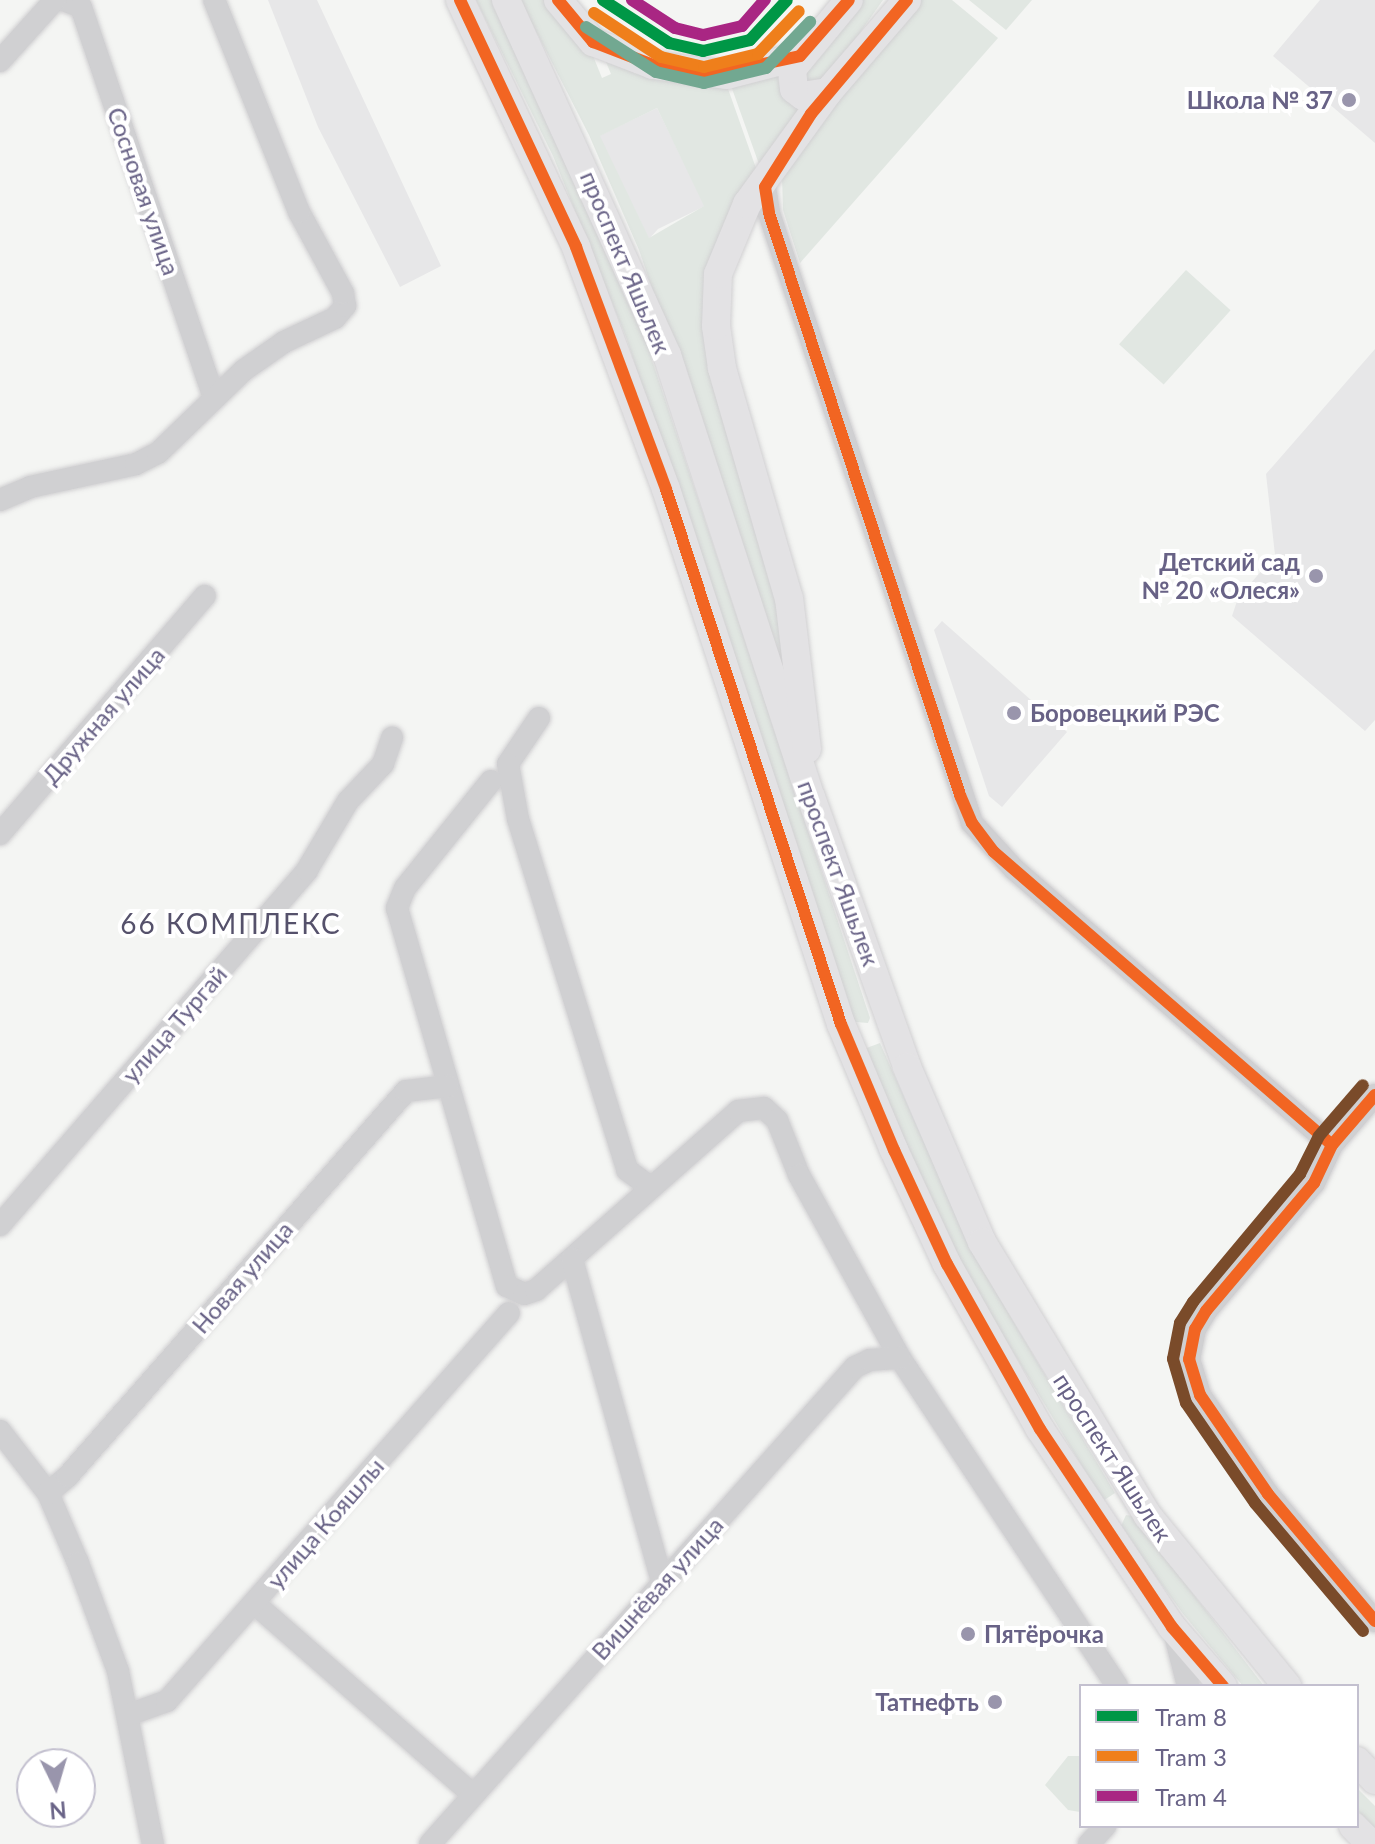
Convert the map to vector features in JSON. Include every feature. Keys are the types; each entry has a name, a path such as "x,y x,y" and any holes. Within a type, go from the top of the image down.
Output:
{"main road":[{"name":"проспект Яшьлек","path":"460,0 565,221 666,489 841,1024 947,1264 1040,1429 1172,1627 1221,1684"},
{"name":"проспект Яшьлек","path":"506,0 667,355 811,797 888,1013 982,1242 1148,1516 1285,1684"},
{"path":"558,0 593,42 653,65 727,75 800,56"},
{"path":"828,92 814,98 794,89 792,69 849,0"},
{"path":"811,797 794,624 728,393 716,326 718,274 747,204 828,92 907,0"},
{"path":"841,1024 858,1036 874,1035 888,1013"},
{"path":"1113,1535 1114,1505 1123,1504 1148,1516"},
{"path":"1359,1763 1375,1780"},
{"path":"1355,1828 1371,1844"}],"street":[{"path":"0,61 55,0"},
{"name":"Сосновая улица","path":"63,0 81,7 213,395"},
{"path":"0,500 30,487 136,464 158,453 213,395 284,342 335,318 345,306 343,293 299,212 214,0"},
{"path":"770,175 765,187 769,213 972,823 1004,861 1332,1145"},
{"name":"Дружная улица","path":"0,834 205,596"},
{"path":"539,718 508,764 518,819 627,1170 649,1186"},
{"name":"улица Тургай","path":"0,1225 307,870 348,801 383,764 392,738"},
{"path":"491,781 405,888 397,908 507,1286 524,1294 536,1290 649,1186 738,1111 764,1108 777,1120 799,1175 900,1358 1116,1684"},
{"name":"Новая улица","path":"48,1493 68,1476 406,1091 448,1086"},
{"path":"1375,1095 1332,1145 1314,1183 1195,1329 1189,1359 1200,1395 1285,1515 1375,1621"},
{"path":"572,1259 662,1581"},
{"name":"улица Кояшлы","path":"128,1715 167,1701 509,1313"},
{"name":"Вишнёвая улица","path":"430,1844 855,1367 870,1360 900,1358"},
{"path":"0,1431 48,1493 118,1671 153,1844"},
{"path":"254,1603 473,1795"},
{"path":"1172,1627 1187,1684"},
{"path":"1089,1844 1103,1828"}],"shaded area":[{"path":"268,0 317,0 441,266 400,287 318,127"},
{"path":"476,0 495,0 642,330 870,1018 868,1023 856,1022 850,1016 626,337 553,156"},
{"path":"520,0 554,0 585,36 602,78 611,74 601,50 726,83 757,171 710,272 781,602 796,711 639,250 589,135","holes":["657,108 704,206 649,238 600,136"]},
{"path":"860,0 883,0 825,82 804,81 803,64"},
{"path":"919,0 952,0 998,38 800,263 783,210 782,176 819,118"},
{"path":"969,0 1032,0 1006,30"},
{"name":"Школа № 37","path":"1320,0 1375,0 1375,143 1273,56"},
{"path":"776,72 782,93 802,108 760,167 730,83"},
{"path":"657,108 705,206 658,229 649,239 599,136"},
{"path":"1186,270 1231,310 1164,384 1119,344"},
{"name":"Детский сад № 20 «Олеся»","path":"1375,349 1375,720 1365,731 1232,616 1238,598 1275,555 1266,474"},
{"path":"942,621 1067,732 1002,807 989,796 934,630"},
{"path":"880,1043 974,1255 1115,1493 1103,1501 960,1264 864,1049"},
{"path":"1126,1515 1133,1516 1262,1684 1241,1684 1184,1615 1120,1528"},
{"path":"1068,1756 1079,1756 1079,1812 1068,1810 1045,1785"},
{"path":"1359,1790 1375,1806 1375,1828 1359,1812"}],"tram line":[{"name":"8","path":"603,0 669,43 703,51 750,40 787,0"},
{"name":"4","path":"632,0 675,28 703,35 742,26 765,0"},
{"name":"3","path":"594,13 661,57 704,67 758,54 799,11"}],"transit line":[{"path":"460,0 576,247 666,489 841,1024 894,1150 947,1264 1040,1429 1172,1627 1221,1684"},
{"path":"558,0 593,42 653,65 707,76 800,56 849,0"},
{"path":"907,0 811,114 765,187 769,213 960,795 972,823 994,852 1332,1145"},
{"path":"586,27 656,72 704,83 766,68 810,22"},
{"path":"1363,1085 1319,1136 1300,1174 1193,1302 1180,1323 1173,1359 1186,1403 1255,1503 1363,1631"},
{"path":"1375,1095 1332,1145 1314,1183 1206,1311 1195,1329 1189,1359 1200,1395 1268,1494 1375,1621"}],"place":[{"name":"Школа № 37","path":"1349,100"},
{"name":"Детский сад № 20 «Олеся»","path":"1316,576"},
{"name":"Боровецкий РЭС","path":"1014,713"},
{"name":"Пятёрочка","path":"968,1634"},
{"name":"Татнефть","path":"995,1702"}],"district":[{"name":"66 КОМПЛЕКС","path":"231,923"}]}
